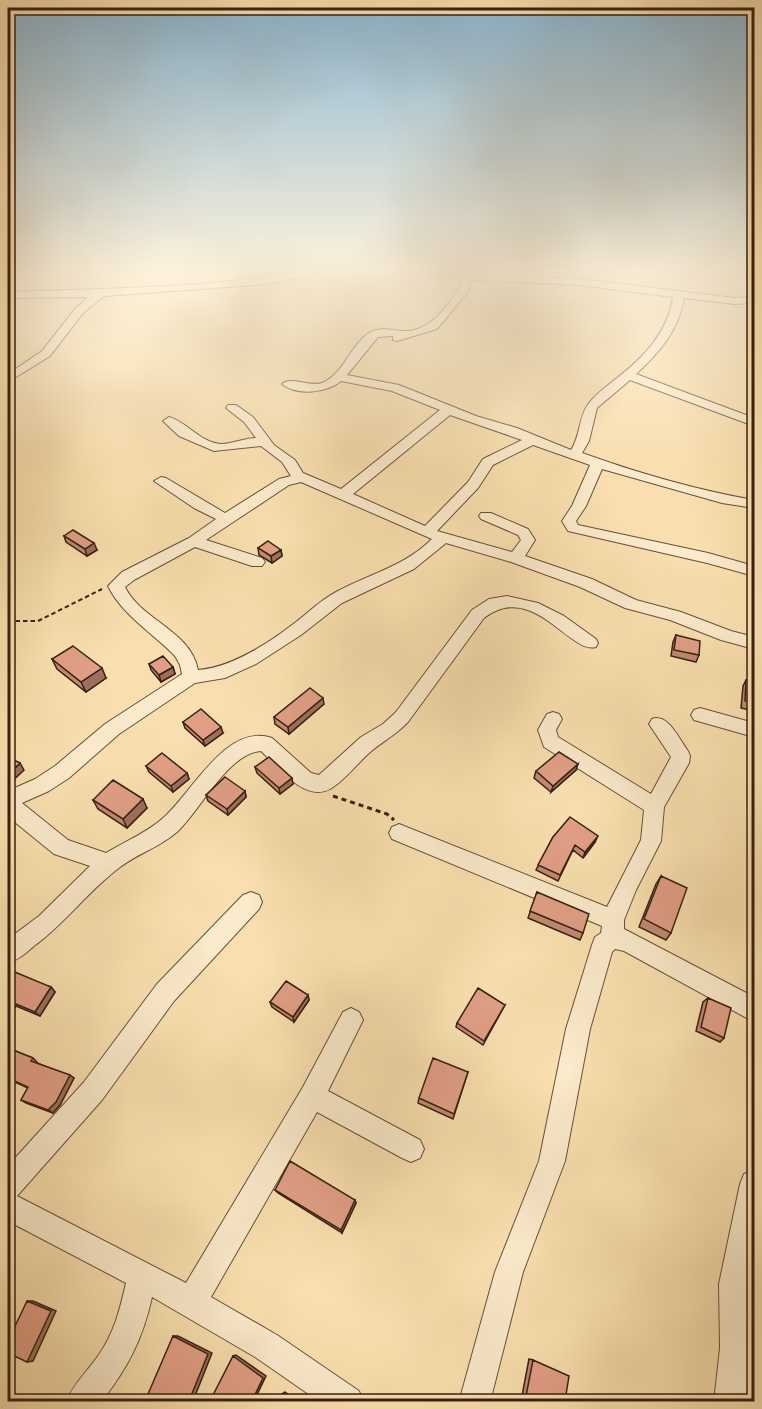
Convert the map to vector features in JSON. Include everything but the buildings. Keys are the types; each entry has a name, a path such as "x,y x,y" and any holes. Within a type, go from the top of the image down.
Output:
{"street":[{"path":"8,379 49,351 61,334"},
{"path":"288,384 313,390 340,377 361,348 376,334"},
{"path":"389,334 412,334"},
{"path":"575,454 582,446 592,406 628,375 667,334"},
{"path":"628,375 754,422"},
{"path":"340,377 395,388 448,410 666,485 754,504"},
{"path":"232,408 254,423 266,442 292,462 298,477"},
{"path":"342,496 448,410"},
{"path":"169,421 184,434 212,447 228,447 248,441 266,442"},
{"path":"108,863 61,847 18,813 8,800 42,785 62,772 112,729 191,677 207,676 231,668 295,631 342,596 416,561 431,551 435,535 435,521 474,485 488,462 532,440"},
{"path":"598,463 569,521 573,528 708,558 754,571"},
{"path":"191,677 188,662 177,648 150,621 125,601 117,592 116,586 128,576 194,541 284,482 298,477 435,535 516,558 586,582 631,604 675,616 726,636 754,643"},
{"path":"161,481 226,519"},
{"path":"486,516 523,532 527,536 528,540 516,558"},
{"path":"194,541 257,562"},
{"path":"8,952 47,923 108,863 168,826 186,810 216,770 250,744 265,743 304,779 320,785 368,742 390,729 402,717 478,614 493,604 503,602 520,604 546,613 567,624 590,643"},
{"path":"700,714 754,730"},
{"path":"553,719 545,730 545,735 551,742 654,806"},
{"path":"474,1401 509,1272 552,1161 578,1029 593,972 603,945 613,929 627,886 651,841 654,806 681,756 658,724"},
{"path":"399,833 613,929 642,948 754,1010"},
{"path":"8,1186 30,1158 55,1135 94,1090 154,1006 193,960 250,902"},
{"path":"192,1302 312,1096 351,1020"},
{"path":"312,1096 411,1149"},
{"path":"730,1401 735,1348 733,1284 754,1184"},
{"path":"8,1206 192,1302 267,1346 348,1401"},
{"path":"81,1401 109,1367 130,1328 142,1276"}],"path":[{"path":"8,621 38,621 94,592 116,586"},
{"path":"320,785 321,789 331,795 387,814 393,819 399,833"}]}
